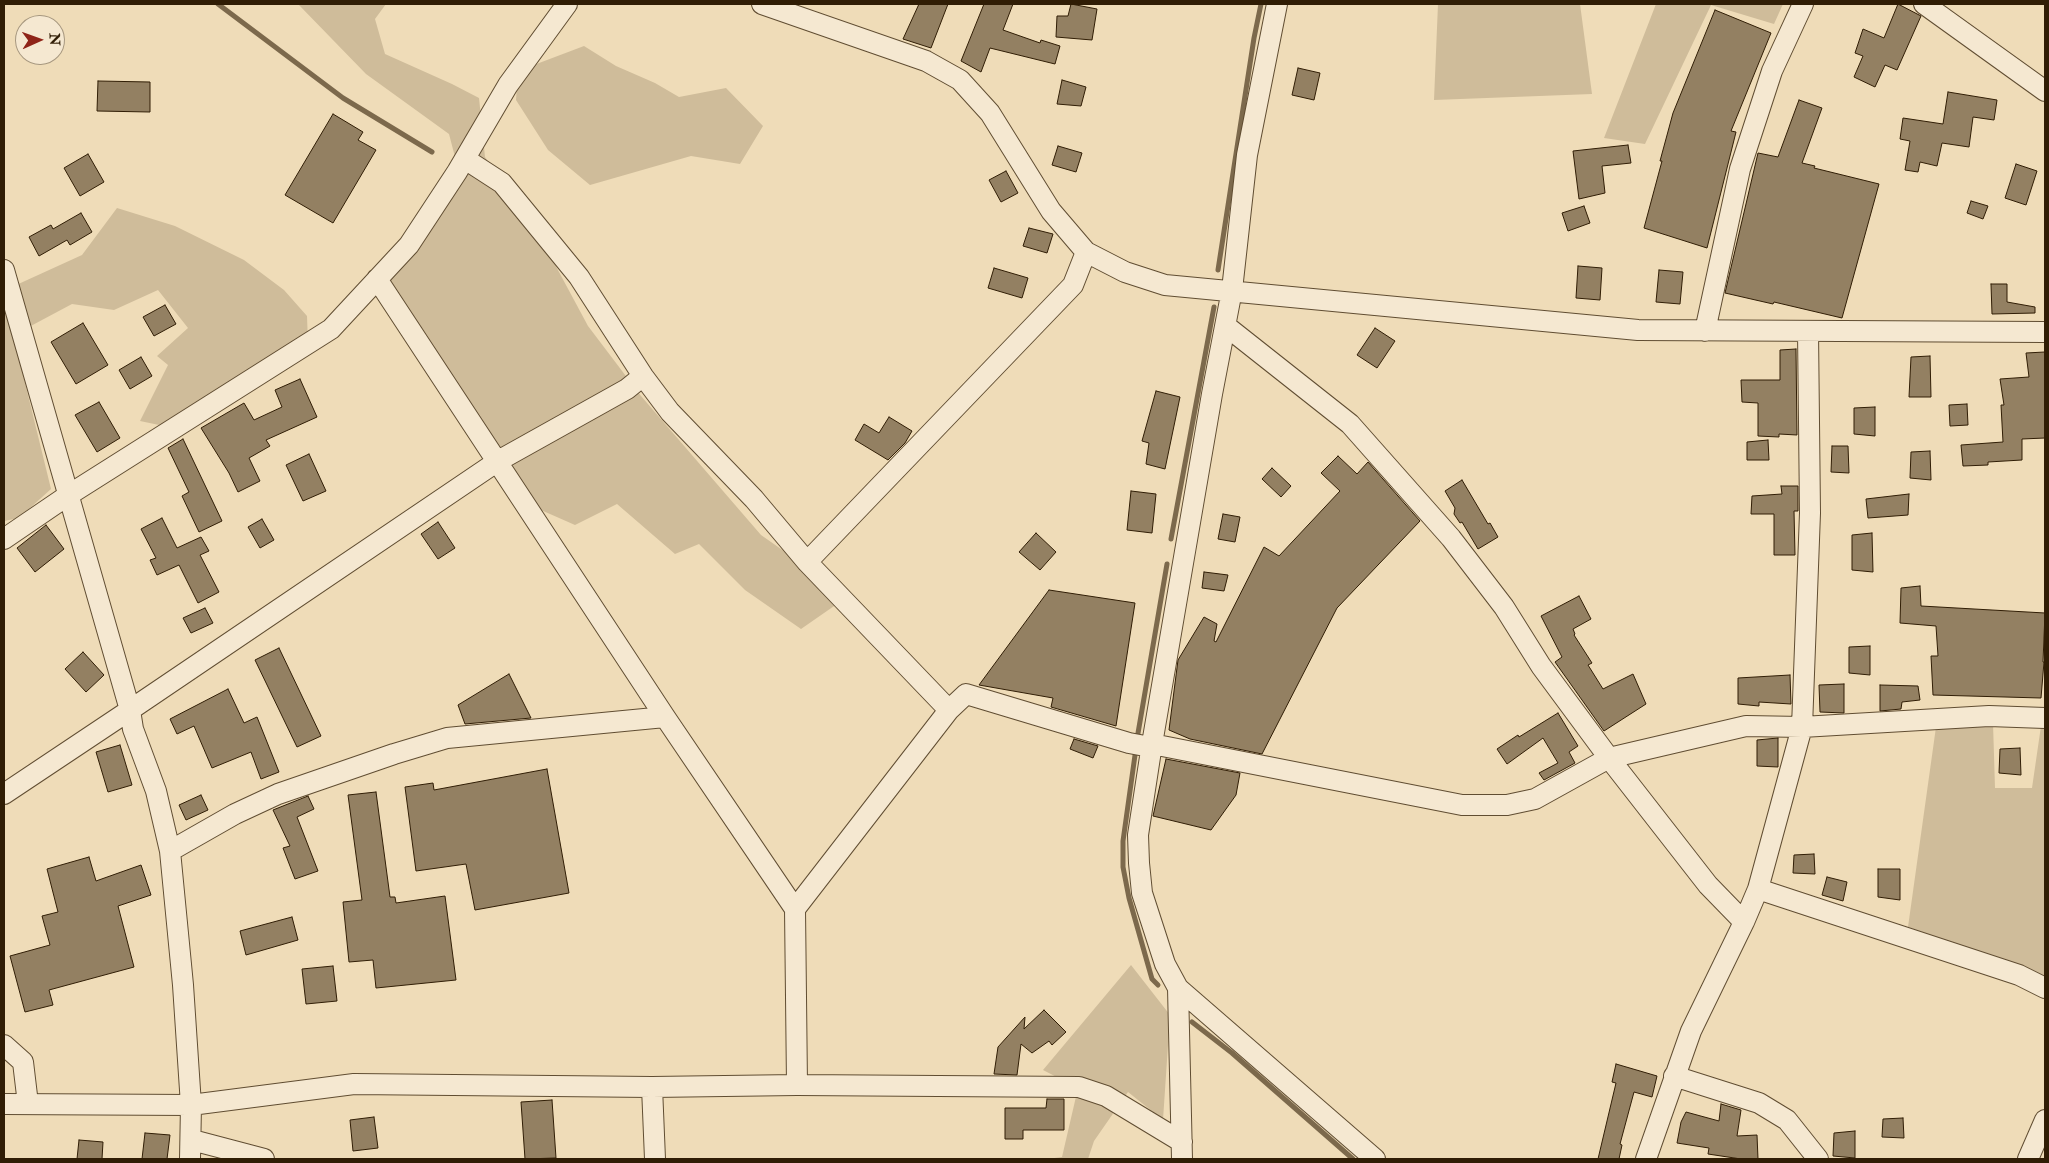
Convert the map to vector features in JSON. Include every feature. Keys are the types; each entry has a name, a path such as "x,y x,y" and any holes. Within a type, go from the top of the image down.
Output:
{"street":[{"path":"4,539 67,496 331,329 409,245 508,85 567,4"},
{"path":"762,4 926,61 960,80 990,113 1051,211 1086,252 1125,272 1164,285 1638,330 2045,332"},
{"path":"1277,4 1247,155 1232,290 1226,326 1142,744 1138,835 1142,893 1165,964 1178,988 1375,1159"},
{"path":"1705,331 1740,169 1772,71 1804,4"},
{"path":"1924,4 2045,91"},
{"path":"464,158 508,190 579,277 643,376 670,412 754,499 807,562 949,710"},
{"path":"807,562 1073,285 1086,252"},
{"path":"4,270 11,324 67,496 130,710 133,729 156,792 170,851 183,985 191,1106 191,1150 264,1159"},
{"path":"377,280 665,717 795,909 797,1085"},
{"path":"1226,326 1350,424 1451,538 1504,607 1541,666 1609,758 1708,885 1744,922"},
{"path":"1646,1159 1691,1031 1758,889 1802,727 1810,513 1808,331"},
{"path":"4,794 498,461 627,389 643,376"},
{"path":"795,909 949,710 966,694 1142,744 1462,805 1507,805 1535,799 1609,758 1746,726 1802,727 1990,716 2045,718"},
{"path":"170,851 234,814 278,794 394,754 448,738 665,717"},
{"path":"1758,889 2019,975 2045,988"},
{"path":"1178,988 1182,1150"},
{"path":"4,1045 23,1062 28,1104"},
{"path":"1674,1076 1759,1103 1787,1120 1818,1159"},
{"path":"4,1104 191,1106 354,1084 652,1087 797,1085 1078,1087 1106,1096 1182,1150"},
{"path":"652,1087 655,1159"},
{"path":"2028,1159 2045,1120"}],"shaded area":[{"path":"298,4 386,4 375,19 385,54 479,98 485,157 530,218 588,326 641,396 761,535 821,577 837,604 801,629 745,590 699,544 675,554 617,504 575,525 525,503 383,289 461,180 449,134 366,74"},
{"path":"1438,4 1580,4 1592,94 1434,100"},
{"path":"1656,4 1783,4 1774,24 1711,5 1645,144 1604,138"},
{"path":"584,46 616,66 655,83 679,97 726,88 763,126 740,164 691,156 590,185 548,150 516,100 518,71"},
{"path":"117,208 175,226 244,260 284,290 307,316 308,344 164,426 140,421 168,365 157,356 188,328 158,290 114,310 72,304 27,328 14,286 82,255"},
{"path":"4,297 51,489 19,518 4,521"},
{"path":"1993,723 1995,788 2032,788 2041,726 2045,727 2045,977 1908,927 1936,727"},
{"path":"1131,965 1170,1015 1163,1120 1128,1092 1094,1141 1088,1159 1047,1159 1062,1157 1078,1088 1043,1070"}],"building":[{"path":"919,4 948,4 931,48 903,39"},
{"path":"984,4 1013,4 1003,30 1040,43 1041,40 1060,46 1055,64 990,48 981,72 961,61"},
{"path":"1071,4 1097,9 1092,40 1056,37 1057,16 1068,16"},
{"path":"1898,4 1921,16 1897,70 1885,65 1875,87 1854,77 1863,56 1855,53 1863,29 1884,38"},
{"path":"1715,10 1771,33 1731,131 1736,132 1707,248 1644,228 1673,113"},
{"path":"1298,68 1320,73 1314,100 1292,95"},
{"path":"1062,80 1086,87 1081,106 1057,104"},
{"path":"98,81 150,82 150,112 97,111"},
{"path":"1948,92 1997,100 1994,120 1973,117 1969,147 1942,143 1937,166 1920,162 1918,172 1905,170 1910,141 1900,139 1903,118 1943,124"},
{"path":"1799,100 1822,108 1802,163 1815,166 1814,168 1879,184 1842,318 1725,293 1758,153 1778,157"},
{"path":"333,114 363,132 358,140 376,150 333,223 285,195"},
{"path":"1628,145 1631,163 1602,166 1605,193 1579,199 1573,151"},
{"path":"1058,146 1082,153 1076,172 1052,165"},
{"path":"88,154 104,182 80,196 64,168"},
{"path":"2016,164 2037,171 2026,205 2005,198"},
{"path":"1006,171 1018,193 1001,202 989,180"},
{"path":"1971,201 1988,206 1983,219 1967,213"},
{"path":"1584,206 1590,223 1568,231 1562,213"},
{"path":"81,213 92,232 70,245 67,240 39,256 29,237 51,225 53,229"},
{"path":"1029,228 1053,234 1047,253 1023,246"},
{"path":"1578,266 1602,268 1600,300 1576,298"},
{"path":"994,268 1028,278 1022,298 988,288"},
{"path":"1659,270 1683,272 1680,304 1656,302"},
{"path":"1991,284 2007,284 2007,302 2035,307 2035,313 1992,314"},
{"path":"165,305 176,324 154,336 143,317"},
{"path":"83,323 108,365 76,384 51,342"},
{"path":"1375,328 1395,341 1377,368 1357,355"},
{"path":"1796,349 1797,435 1779,434 1779,437 1758,436 1758,403 1742,402 1741,380 1780,380 1780,350"},
{"path":"2045,352 2045,438 2022,439 2022,460 1988,462 1988,465 1963,466 1961,445 2003,442 2001,405 2004,405 2000,379 2029,377 2026,353"},
{"path":"1930,356 1931,397 1909,397 1911,357"},
{"path":"141,357 152,376 130,389 119,370"},
{"path":"300,379 317,417 266,440 270,446 249,458 260,481 238,492 229,473 201,428 244,403 254,420 282,407 275,390"},
{"path":"1156,391 1180,397 1165,469 1146,464 1149,443 1142,441"},
{"path":"99,402 120,438 97,452 75,415"},
{"path":"1967,404 1968,425 1950,426 1949,405"},
{"path":"1875,407 1875,436 1854,434 1854,408"},
{"path":"889,417 912,431 905,443 888,460 855,440 864,424 879,433"},
{"path":"183,439 222,521 199,532 182,496 189,492 168,448"},
{"path":"1768,440 1769,460 1747,460 1747,442"},
{"path":"1832,446 1848,446 1849,473 1831,472"},
{"path":"1930,451 1931,480 1910,478 1911,452"},
{"path":"309,454 326,491 303,501 286,465"},
{"path":"1338,456 1357,474 1368,462 1420,521 1337,608 1262,754 1190,739 1169,730 1178,660 1204,617 1217,624 1214,641 1216,642 1264,547 1279,556 1340,491 1321,473"},
{"path":"1272,468 1291,486 1281,497 1262,479"},
{"path":"1462,480 1488,524 1490,523 1498,537 1478,549 1462,522 1460,523 1454,514 1455,508 1445,491"},
{"path":"1781,486 1798,486 1798,511 1794,511 1795,555 1774,555 1774,514 1751,514 1752,496 1782,494"},
{"path":"1131,491 1156,494 1152,533 1127,530"},
{"path":"1909,494 1908,515 1868,518 1866,499"},
{"path":"1223,514 1240,517 1235,542 1218,539"},
{"path":"162,518 177,548 201,537 209,551 200,555 219,592 198,603 179,565 157,575 150,560 156,558 141,529"},
{"path":"262,519 274,540 260,548 248,527"},
{"path":"438,522 455,548 438,559 421,534"},
{"path":"46,525 64,549 35,572 17,548"},
{"path":"1036,533 1056,552 1040,570 1019,552"},
{"path":"1872,533 1873,572 1852,570 1852,535"},
{"path":"1204,572 1228,575 1224,591 1202,588"},
{"path":"1920,586 1921,606 2045,613 2041,698 1933,695 1931,656 1938,656 1936,626 1900,623 1901,588"},
{"path":"1049,590 1135,603 1116,726 1051,707 1053,698 979,685"},
{"path":"1579,596 1591,619 1573,629 1574,635 1592,663 1588,665 1603,689 1633,674 1646,704 1604,731 1555,662 1562,657 1541,616"},
{"path":"205,608 213,623 191,633 183,618"},
{"path":"1870,646 1870,675 1849,673 1849,647"},
{"path":"279,648 321,736 297,747 255,660"},
{"path":"83,652 104,675 86,692 65,669"},
{"path":"509,674 531,718 465,724 458,705"},
{"path":"1790,675 1791,704 1759,702 1759,706 1738,704 1738,678"},
{"path":"1844,684 1844,713 1820,712 1819,685"},
{"path":"1880,685 1918,686 1920,700 1902,702 1901,709 1880,711"},
{"path":"228,689 244,723 257,717 279,772 261,779 251,752 212,768 194,726 177,734 170,719"},
{"path":"1558,713 1578,746 1569,752 1575,763 1544,780 1539,773 1558,763 1543,738 1507,764 1497,749"},
{"path":"1778,738 1778,767 1757,766 1757,740"},
{"path":"1074,739 1098,746 1093,758 1070,749"},
{"path":"120,745 132,785 108,792 96,752"},
{"path":"2020,748 2021,775 1999,773 2000,749"},
{"path":"1166,759 1240,773 1236,795 1211,830 1153,816"},
{"path":"547,769 569,893 475,910 466,864 416,871 405,787 433,783 434,790"},
{"path":"376,792 390,897 395,897 396,903 445,896 456,980 376,988 373,960 349,962 343,902 362,900 348,795"},
{"path":"201,795 208,810 186,820 179,805"},
{"path":"308,796 314,809 297,817 318,871 295,879 283,848 290,846 273,810"},
{"path":"1814,854 1815,874 1793,873 1794,855"},
{"path":"89,857 96,881 141,865 151,895 118,906 134,967 49,990 53,1005 25,1012 10,956 50,945 42,916 58,912 47,869"},
{"path":"1878,869 1900,869 1900,900 1878,897"},
{"path":"1827,877 1847,882 1843,901 1822,895"},
{"path":"292,917 298,940 246,955 240,931"},
{"path":"333,966 337,1001 306,1004 302,969"},
{"path":"1044,1010 1066,1032 1052,1045 1049,1041 1032,1053 1021,1044 1017,1075 994,1074 998,1047 1025,1017 1024,1029"},
{"path":"1616,1064 1657,1076 1652,1097 1634,1092 1620,1144 1622,1145 1619,1159 1598,1159 1616,1083 1612,1082"},
{"path":"1047,1099 1064,1099 1064,1130 1023,1130 1023,1139 1005,1139 1005,1108 1046,1108"},
{"path":"552,1100 556,1158 525,1159 521,1102"},
{"path":"1721,1104 1741,1110 1737,1136 1757,1135 1758,1159 1741,1159 1708,1154 1709,1148 1677,1143 1681,1122 1686,1112 1719,1121"},
{"path":"374,1117 378,1148 353,1151 350,1120"},
{"path":"1903,1118 1904,1138 1882,1137 1883,1119"},
{"path":"1855,1131 1855,1158 1833,1156 1834,1133"},
{"path":"145,1133 170,1135 167,1159 142,1159"},
{"path":"79,1140 103,1142 102,1159 77,1159"}],"waterway":[{"path":"218,4 343,98 432,152"},
{"path":"1218,270 1261,4"},
{"path":"1171,539 1214,307"},
{"path":"1137,739 1167,564"},
{"path":"1136,748 1123,841 1123,867 1129,898 1152,979 1158,985"},
{"path":"1192,1022 1232,1053 1353,1159"}]}
